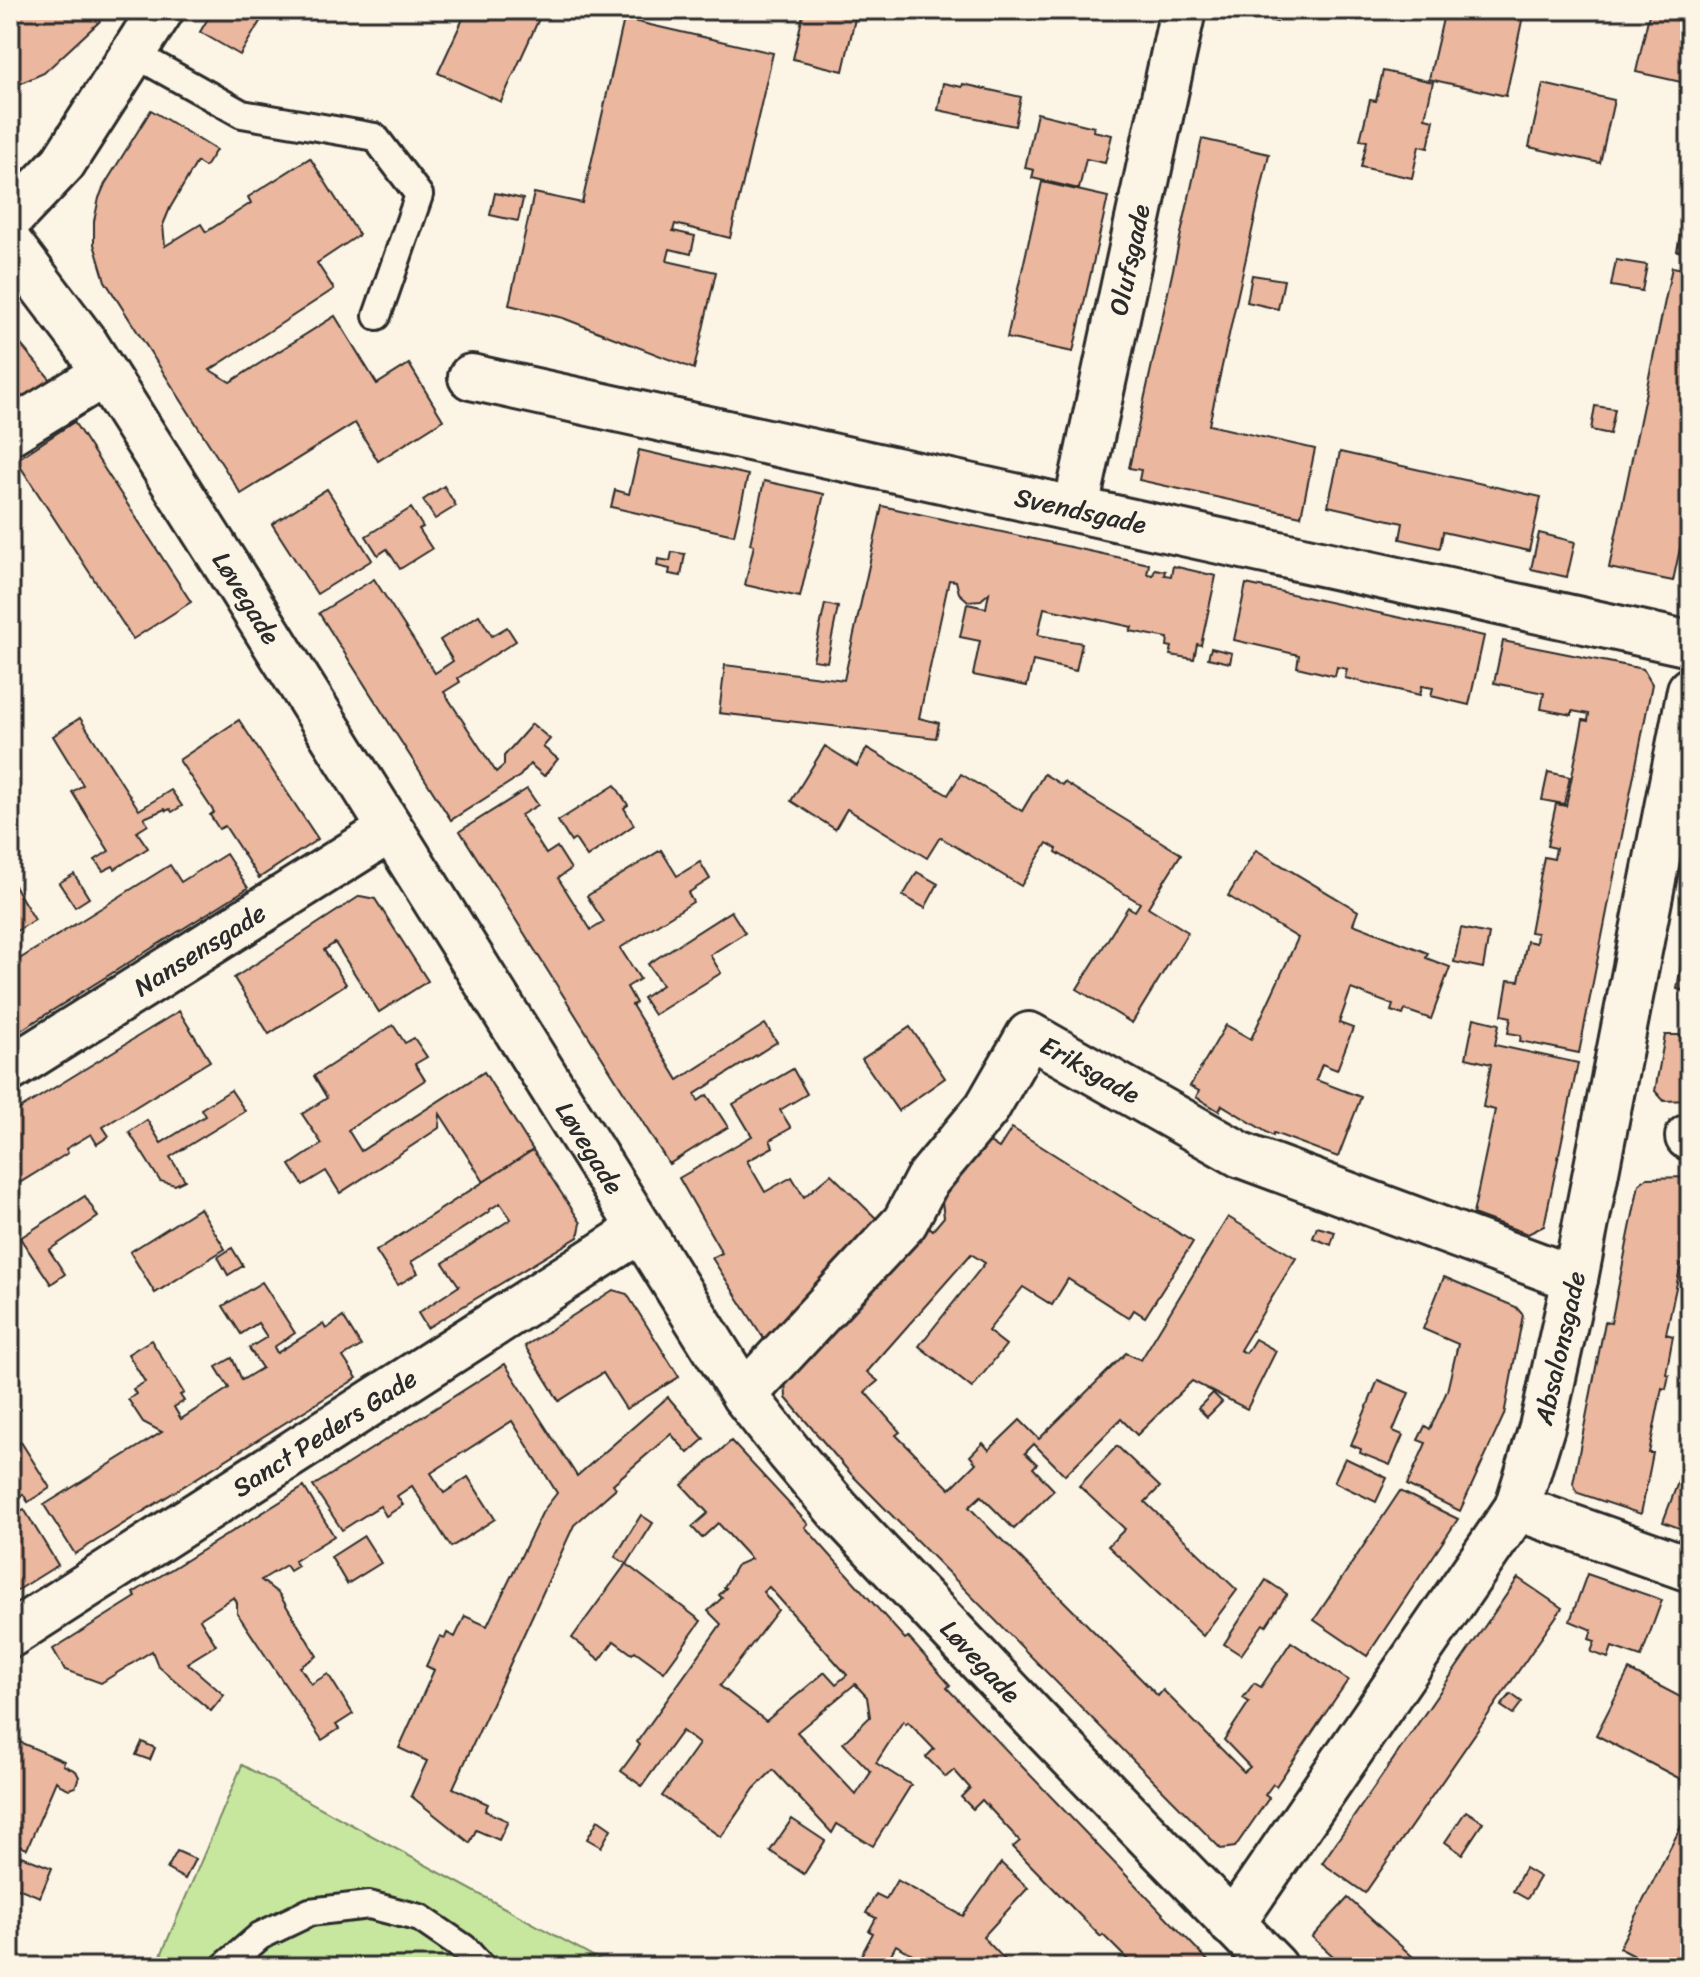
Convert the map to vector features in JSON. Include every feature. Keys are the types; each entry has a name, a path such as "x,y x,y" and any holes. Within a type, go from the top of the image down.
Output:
{"street":[{"path":"10,219 63,163 161,10"},
{"name":"Olufsgade","path":"1076,508 1183,10"},
{"name":"Løvegade","path":"10,244 85,343 744,1395 838,1510 1272,1966"},
{"path":"10,432 104,374"},
{"name":"Svendsgade","path":"471,377 1690,644"},
{"name":"Absalonsgade","path":"1232,1924 1517,1508 1542,1427 1575,1279 1690,690"},
{"name":"Nansensgade","path":"10,1069 390,830"},
{"name":"Eriksgade","path":"744,1395 905,1222 927,1180 987,1108 1029,1035 1241,1155 1575,1279"},
{"name":"Sanct Peders Gade","path":"10,1635 640,1230"},
{"path":"1517,1508 1690,1569"}],"lane":[{"path":"133,53 242,114 375,137 419,195 377,316"},
{"path":"224,1967 260,1936 310,1912 369,1905 420,1918 464,1948 481,1967"}],"green space":[{"path":"242,1765 604,1962 604,1967 156,1967"}],"building":[{"path":"19,10 106,10 99,22 44,73 10,88 10,18"},
{"path":"213,10 249,10 262,18 240,55 200,32"},
{"path":"467,10 543,10 501,102 438,73"},
{"path":"804,10 857,10 843,71 793,59"},
{"path":"1243,10 1280,10 1277,22 1242,14"},
{"path":"1445,10 1497,10 1523,16 1506,96 1429,79"},
{"path":"1650,10 1690,12 1690,84 1636,72"},
{"path":"624,19 773,53 730,238 675,224 673,231 695,236 691,254 670,249 667,261 716,272 694,369 563,318 509,305 534,193 582,203"},
{"path":"1383,71 1433,82 1425,118 1434,120 1428,148 1419,146 1412,178 1361,167 1367,141 1360,140 1370,100 1376,101"},
{"path":"943,83 962,87 963,84 1021,97 1015,126 938,110"},
{"path":"1543,84 1614,100 1600,163 1529,147"},
{"path":"151,110 216,150 205,167 197,162 170,208 163,225 165,246 201,224 206,232 251,203 248,197 310,158 359,235 317,263 334,289 210,370 230,382 335,316 377,384 409,364 443,420 378,461 355,423 241,494 105,281 94,244 94,221 99,198"},
{"path":"1037,113 1094,127 1093,131 1112,135 1105,163 1086,159 1079,189 1032,178 1034,170 1025,168"},
{"path":"1202,139 1269,154 1209,425 1315,449 1301,516 1139,480 1141,470 1129,468"},
{"path":"1042,182 1108,197 1073,352 1007,338"},
{"path":"495,193 523,199 518,221 490,215"},
{"path":"1690,193 1690,253 1677,251"},
{"path":"1616,260 1647,265 1642,291 1611,286"},
{"path":"1672,267 1690,270 1690,502 1673,581 1609,568"},
{"path":"1252,275 1284,280 1278,309 1247,302"},
{"path":"10,332 51,380 10,408"},
{"path":"1595,406 1615,409 1610,434 1591,430"},
{"path":"74,422 191,602 133,639 16,460"},
{"path":"639,450 748,475 734,535 611,507 615,490 629,494"},
{"path":"1340,452 1541,497 1529,551 1443,532 1440,548 1400,539 1403,523 1328,506"},
{"path":"764,481 824,494 800,597 745,585 754,545 750,544"},
{"path":"444,486 456,506 435,519 423,500"},
{"path":"327,489 372,560 317,594 272,524"},
{"path":"882,506 1149,564 1147,574 1153,575 1155,569 1171,576 1173,566 1216,576 1201,645 1197,644 1194,659 1170,655 1172,647 1167,646 1168,638 1044,608 1038,635 1082,643 1076,671 1033,661 1027,686 973,675 980,641 960,637 967,604 986,608 989,593 981,600 968,601 959,593 956,581 949,580 919,718 939,723 936,738 719,713 725,665 844,680"},
{"path":"411,508 423,527 419,529 432,549 400,569 387,549 378,555 366,536"},
{"path":"1539,533 1575,542 1567,577 1531,569"},
{"path":"672,552 685,554 681,576 669,574 670,569 657,566 658,559 670,561"},
{"path":"374,579 435,673 453,661 440,640 479,615 492,636 507,627 516,641 458,678 460,682 444,692 496,772 504,765 504,756 532,724 550,739 543,747 558,759 544,776 530,764 520,776 451,820 319,613"},
{"path":"1246,584 1484,636 1469,705 1431,696 1433,688 1422,686 1420,695 1345,678 1347,669 1337,667 1335,676 1297,667 1299,655 1234,640"},
{"path":"825,604 838,607 827,662 813,660"},
{"path":"1503,641 1643,669 1652,684 1579,1053 1520,1041 1521,1035 1508,1033 1511,1017 1502,1015 1508,980 1519,981 1527,941 1536,943 1537,933 1530,932 1544,857 1554,859 1556,848 1547,846 1556,804 1566,806 1583,720 1588,721 1589,714 1572,711 1572,715 1541,709 1544,693 1494,683"},
{"path":"1211,648 1232,653 1230,663 1208,658"},
{"path":"80,718 139,810 171,790 182,806 172,812 165,809 144,818 148,825 137,832 148,848 115,869 113,866 103,871 95,860 109,851 72,792 83,785 53,736"},
{"path":"239,720 318,839 259,878 225,826 219,829 210,815 214,812 179,760"},
{"path":"825,746 857,766 867,748 948,795 961,774 1022,811 1044,774 1062,785 1064,782 1181,854 1148,907 1188,932 1132,1023 1077,989 1128,907 1135,911 1140,903 1056,852 1057,849 1047,843 1021,886 940,837 927,858 847,809 835,829 791,801"},
{"path":"1548,772 1570,777 1564,804 1542,800"},
{"path":"615,785 628,805 624,808 634,825 587,857 575,839 571,842 558,821"},
{"path":"527,789 538,805 521,815 546,854 557,847 571,869 558,878 591,930 604,922 587,896 661,850 677,876 700,862 710,879 688,893 693,902 620,948 640,979 627,987 636,1003 632,1005 678,1080 765,1024 777,1042 695,1094 698,1101 707,1095 728,1127 669,1164 460,831"},
{"path":"1256,850 1358,911 1353,924 1428,953 1426,958 1450,967 1431,1019 1405,1010 1403,1015 1391,1011 1393,1005 1351,989 1339,1023 1353,1028 1337,1070 1322,1064 1316,1080 1361,1097 1338,1157 1274,1133 1273,1136 1222,1105 1219,1111 1196,1097 1199,1091 1190,1086 1226,1025 1251,1039 1298,938 1228,896"},
{"path":"226,854 248,888 10,1037 10,965 170,865 181,882"},
{"path":"917,872 938,884 925,908 903,896"},
{"path":"74,874 89,898 75,907 59,883"},
{"path":"10,879 35,920 13,933 10,928"},
{"path":"360,896 375,899 428,981 379,1012 335,943 324,950 346,984 269,1034 234,978"},
{"path":"731,911 745,933 710,955 721,973 654,1015 643,998 662,985 648,964"},
{"path":"1461,928 1489,934 1483,968 1454,962"},
{"path":"1682,959 1690,961 1690,992 1677,989"},
{"path":"179,1011 210,1061 103,1127 109,1136 97,1144 91,1134 66,1149 68,1153 16,1185 10,1175 10,1115"},
{"path":"1474,1018 1499,1024 1495,1045 1578,1063 1544,1226 1528,1234 1473,1214 1495,1110 1483,1107 1491,1064 1466,1058"},
{"path":"393,1025 405,1043 414,1038 427,1057 415,1064 425,1080 348,1130 361,1151 484,1072 533,1150 484,1182 440,1114 439,1128 340,1193 326,1171 303,1185 290,1165 322,1144 302,1114 327,1098 314,1076"},
{"path":"910,1027 945,1078 898,1111 862,1059"},
{"path":"1665,1035 1690,1035 1690,1100 1664,1101 1655,1091"},
{"path":"793,1069 807,1094 780,1110 791,1128 770,1140 773,1147 747,1161 765,1192 792,1177 804,1197 831,1174 884,1226 766,1342 712,1258 722,1253 679,1178 752,1136 733,1104"},
{"path":"231,1090 245,1111 170,1157 185,1180 175,1185 160,1181 129,1132 147,1120 161,1143 205,1116 201,1109"},
{"path":"1012,1128 1193,1242 1145,1317 1134,1310 1129,1318 1068,1279 1052,1305 1023,1287 988,1331 1006,1345 972,1388 919,1346 985,1263 971,1254 867,1372 878,1381 865,1392 900,1432 896,1435 950,1489 976,1463 970,1456 983,1443 989,1450 1020,1420 1039,1439 1126,1353 1141,1360 1228,1217 1296,1258 1240,1350 1246,1353 1255,1339 1276,1351 1247,1409 1192,1381 1137,1435 1121,1419 1065,1475 1034,1444 1025,1453 1037,1464 1033,1468 1054,1490 1014,1529 981,1496 969,1507 1158,1696 1163,1690 1244,1772 1250,1767 1224,1740 1249,1702 1243,1698 1254,1683 1261,1687 1291,1642 1348,1680 1276,1786 1273,1784 1265,1795 1269,1798 1235,1847 1221,1849 851,1474 786,1398 785,1378 923,1222 933,1230 944,1217 941,1194 988,1141 999,1148"},
{"path":"533,1150 581,1223 578,1237 427,1328 418,1313 459,1286 443,1263 511,1219 500,1203 411,1262 418,1273 398,1285 376,1251"},
{"path":"1690,1177 1690,1261 1687,1265 1681,1264 1666,1334 1673,1336 1666,1374 1669,1375 1666,1389 1662,1388 1641,1514 1578,1493 1573,1483 1605,1322 1611,1323 1639,1184 1647,1178"},
{"path":"85,1196 98,1217 49,1250 65,1274 51,1284 20,1238"},
{"path":"200,1208 225,1249 155,1293 130,1252"},
{"path":"1317,1227 1335,1232 1331,1245 1313,1238"},
{"path":"232,1248 243,1266 228,1275 218,1257"},
{"path":"1444,1277 1516,1307 1523,1315 1504,1415 1460,1511 1407,1485 1426,1443 1418,1440 1425,1426 1430,1429 1447,1391 1458,1344 1423,1329"},
{"path":"262,1282 295,1333 274,1347 277,1353 323,1324 326,1329 343,1317 361,1346 343,1357 357,1378 75,1554 44,1505 162,1432 143,1422 128,1399 136,1394 133,1389 145,1382 128,1354 151,1340 184,1393 180,1395 184,1401 174,1407 181,1419 229,1388 216,1367 232,1358 242,1380 262,1368 249,1348 267,1337 258,1323 241,1334 223,1306"},
{"path":"613,1290 627,1294 679,1377 626,1409 603,1373 559,1401 525,1346"},
{"path":"505,1364 577,1476 668,1397 704,1439 688,1453 671,1434 613,1484 616,1488 574,1525 453,1788 488,1804 485,1811 508,1821 499,1840 476,1830 470,1843 411,1796 427,1761 399,1748 434,1670 426,1666 440,1636 445,1638 447,1633 455,1637 465,1616 487,1626 543,1511 557,1493 512,1421 431,1473 444,1493 468,1477 495,1519 451,1547 412,1486 397,1496 403,1505 386,1516 380,1506 342,1530 313,1486"},
{"path":"1378,1380 1409,1393 1393,1431 1403,1435 1390,1465 1360,1453 1361,1449 1351,1445"},
{"path":"1213,1393 1222,1402 1207,1417 1198,1408"},
{"path":"731,1441 808,1524 805,1527 905,1639 908,1637 950,1685 947,1688 1214,1967 1135,1967 1103,1935 1101,1937 1013,1847 1020,1841 982,1800 973,1809 961,1797 970,1788 954,1770 946,1777 926,1757 934,1749 908,1722 903,1721 876,1763 911,1785 873,1846 837,1824 832,1833 773,1770 754,1789 721,1837 662,1796 699,1744 682,1731 642,1786 621,1771 640,1745 637,1742 721,1624 708,1611 722,1598 719,1595 726,1588 737,1565 751,1559 718,1523 702,1538 692,1527 708,1513 682,1485","holes":["769,1587 847,1675 836,1684 825,1672 766,1721 720,1686 778,1610 763,1592","855,1684 867,1697 870,1717 843,1743 871,1772 856,1795 797,1732"]},
{"path":"21,1442 50,1488 28,1502 23,1494 10,1500 10,1449"},
{"path":"1117,1446 1160,1487 1145,1502 1237,1590 1203,1636 1108,1546 1125,1529 1079,1486"},
{"path":"1345,1458 1387,1478 1376,1502 1334,1482"},
{"path":"1686,1461 1690,1463 1690,1532 1663,1522"},
{"path":"304,1487 334,1536 294,1561 298,1566 290,1571 286,1565 261,1580 279,1594 317,1656 300,1667 311,1684 328,1674 353,1714 336,1725 339,1729 322,1740 237,1613 234,1597 200,1619 216,1645 187,1663 224,1695 211,1711 158,1666 152,1651 101,1683 65,1670 53,1649 136,1597 133,1593"},
{"path":"1400,1491 1458,1519 1367,1656 1314,1620"},
{"path":"24,1509 58,1565 10,1595 10,1517"},
{"path":"641,1515 653,1523 627,1564 615,1557"},
{"path":"364,1536 381,1563 347,1584 331,1557"},
{"path":"626,1564 701,1621 664,1672 635,1651 632,1654 614,1641 600,1660 572,1638"},
{"path":"1587,1574 1662,1600 1641,1657 1612,1647 1608,1658 1591,1652 1595,1641 1589,1639 1592,1630 1570,1621"},
{"path":"1518,1578 1562,1608 1365,1893 1322,1863"},
{"path":"1266,1580 1287,1594 1266,1626 1263,1624 1241,1655 1224,1644"},
{"path":"1629,1670 1690,1702 1690,1784 1596,1735"},
{"path":"1511,1694 1522,1702 1513,1714 1501,1706"},
{"path":"10,1738 64,1761 63,1765 76,1771 79,1777 75,1787 69,1789 56,1781 27,1849 12,1843 15,1849 10,1859"},
{"path":"142,1742 155,1748 150,1760 136,1755"},
{"path":"1690,1809 1690,1967 1656,1967 1619,1948"},
{"path":"1466,1811 1483,1822 1462,1854 1445,1842"},
{"path":"792,1819 825,1841 804,1874 770,1851"},
{"path":"598,1820 611,1829 601,1847 587,1839"},
{"path":"177,1851 195,1859 185,1879 167,1869"},
{"path":"21,1856 52,1868 40,1897 10,1885"},
{"path":"1001,1863 1028,1888 983,1937 1012,1967 936,1967 896,1945 884,1967 855,1967 873,1933 869,1931 876,1918 866,1913 876,1894 886,1899 897,1880 963,1916"},
{"path":"1525,1868 1540,1877 1527,1899 1513,1891"},
{"path":"1348,1898 1424,1967 1345,1967 1312,1937"}]}
